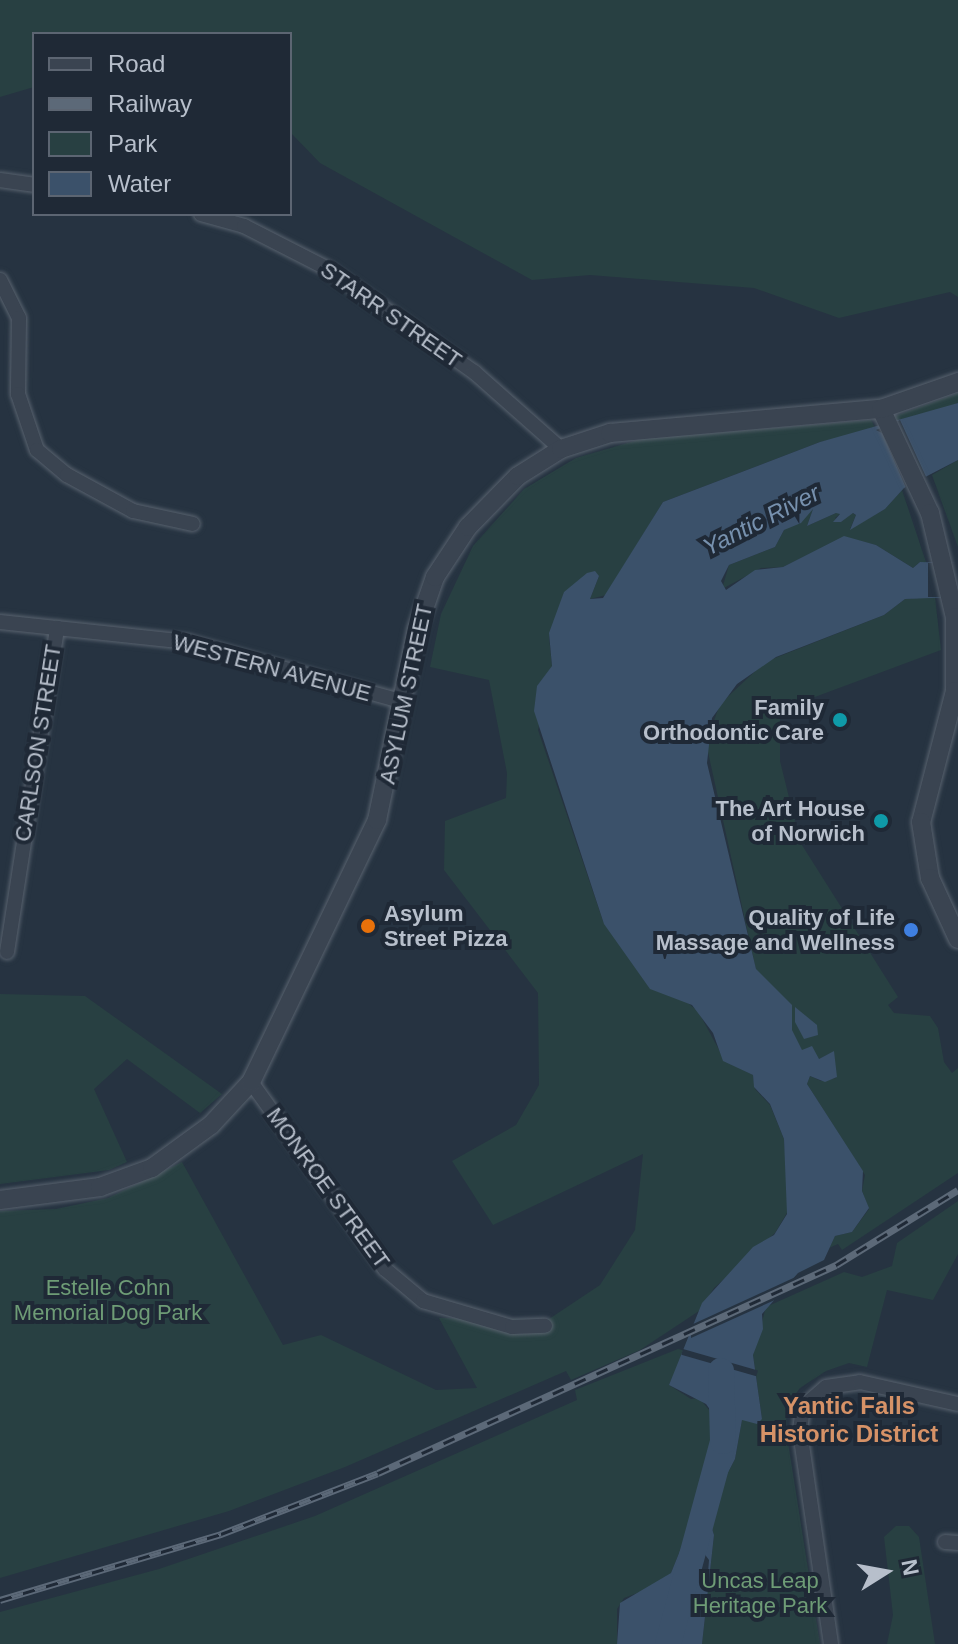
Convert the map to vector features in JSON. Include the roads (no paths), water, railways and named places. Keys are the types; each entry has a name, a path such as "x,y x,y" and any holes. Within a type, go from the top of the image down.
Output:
{"street":[{"path":"0,180 32,185"},
{"name":"STARR STREET","path":"208,216 244,226 328,269 474,372 561,449"},
{"path":"0,280 19,318 19,399 37,450 67,475 133,511 193,524"},
{"name":"ASYLUM STREET","path":"0,1200 100,1187 152,1168 211,1125 251,1082 377,820 393,762 401,701 425,601 449,553 488,504 518,476 561,449 610,433 661,425 885,416 958,382"},
{"path":"885,416 918,485 944,561 952,601 955,691 921,822 930,878 958,939"},
{"name":"WESTERN AVENUE","path":"0,622 188,642 401,701"},
{"name":"CARLSON STREET","path":"7,952 6,901 57,628"},
{"name":"MONROE STREET","path":"251,1082 385,1269 423,1301 512,1327 545,1326"},
{"path":"831,1644 800,1431 803,1407 826,1387 860,1382 958,1404"}],"water":[{"path":"958,403 958,460 904,488 885,509 850,530 856,515 853,513 841,522 833,522 840,514 836,513 807,526 813,509 801,523 784,530 775,547 729,565 721,581 726,590 755,570 783,567 844,536 876,545 913,568 920,562 958,563 958,597 905,599 884,615 776,657 737,684 712,718 707,763 756,969 792,1005 792,1030 802,1050 812,1046 819,1059 834,1051 837,1077 825,1082 810,1076 807,1084 863,1171 862,1191 869,1208 852,1232 835,1236 824,1260 798,1273 762,1314 763,1329 753,1355 762,1419 757,1424 742,1420 735,1459 707,1513 714,1535 702,1644 617,1644 620,1603 671,1573 698,1506 711,1497 705,1491 716,1458 716,1418 706,1404 669,1385 702,1303 753,1247 774,1235 787,1214 784,1139 770,1104 754,1087 753,1075 723,1061 713,1033 692,1005 650,989 604,924 534,711 537,686 552,666 549,633 564,592 587,573 595,571 599,576 590,599 603,598 663,502 820,442","holes":["697,1544 709,1560 708,1573 687,1562 687,1553"]},
{"path":"795,1007 817,1025 818,1035 804,1039 795,1022"}],"waterway":[{"name":"Yantic River","path":"668,1644 723,1441 721,1371"}],"railway":[{"path":"0,1600 221,1534 378,1473 836,1265 958,1190"}],"place":[{"name":"Family Orthodontic Care","path":"840,720"},
{"name":"The Art House of Norwich","path":"881,821"},
{"name":"Asylum Street Pizza","path":"368,926"},
{"name":"Quality of Life Massage and Wellness","path":"911,930"}],"district":[{"name":"Yantic Falls Historic District","path":"849,1420"}],"park label":[{"name":"Estelle Cohn Memorial Dog Park","path":"108,1300"},
{"name":"Uncas Leap Heritage Park","path":"760,1592"}]}
